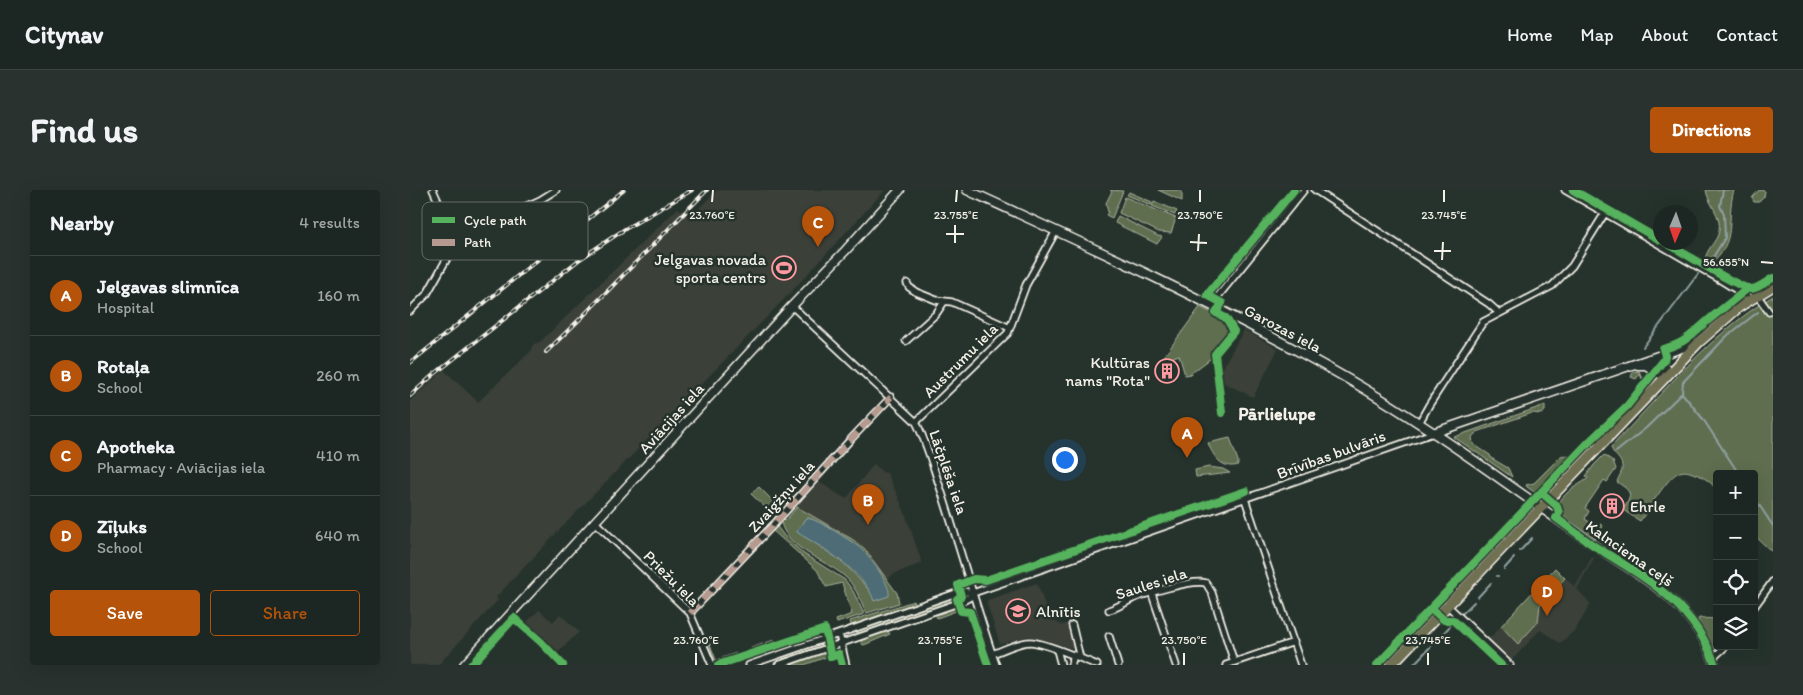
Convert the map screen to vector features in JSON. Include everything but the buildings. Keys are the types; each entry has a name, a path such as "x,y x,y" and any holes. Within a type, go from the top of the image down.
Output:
{"main road":[{"name":"Aviācijas iela","path":"464,665 900,190"},
{"name":"Garozas iela","path":"967,190 1211,305 1323,365 1419,423 1541,507"},
{"path":"1391,665 1699,342 1720,322 1754,297 1773,286"},
{"name":"Brīvības bulvāris","path":"1433,433 1699,342"},
{"path":"1649,359 1661,364 1667,374"},
{"path":"1634,364 1646,365 1667,374"},
{"name":"Kalnciema ceļš","path":"1541,507 1661,590 1676,603 1690,617 1714,661"}],"street":[{"path":"433,190 438,202"},
{"path":"535,202 556,190"},
{"path":"1211,305 1304,190"},
{"path":"1314,190 1489,304 1499,313"},
{"path":"1566,190 1714,276 1754,297 1769,312"},
{"path":"1419,423 1483,322 1552,286 1577,259 1605,213"},
{"name":"Austrumu iela","path":"916,422 1008,333 1026,285 1056,231"},
{"path":"410,311 427,294 446,260"},
{"path":"907,283 916,292 944,302 952,302 1010,328"},
{"path":"906,341 942,308 944,302"},
{"name":"Lāčplēša iela","path":"792,306 916,422 954,527 966,573 974,592 996,665"},
{"name":"Zvaigžņu iela","path":"690,612 891,397"},
{"name":"Brīvības bulvāris","path":"749,665 962,591 974,592 1433,433"},
{"path":"1245,499 1301,665"},
{"name":"Priežu iela","path":"595,522 690,612 712,665"},
{"path":"1755,605 1773,581"},
{"name":"Saules iela","path":"1109,610 1130,600 1196,582 1206,583 1212,593 1234,662"},
{"name":"Brīvības bulvāris","path":"778,665 961,602 970,597 974,592"},
{"path":"1152,594 1176,665"},
{"path":"1448,606 1510,665"},
{"path":"511,615 542,642 563,665"},
{"path":"1072,625 1080,658"},
{"path":"839,634 846,665"},
{"path":"1109,636 1118,665"},
{"path":"992,654 1028,642 1074,655 1097,665"},
{"path":"1226,665 1294,642"},
{"path":"1057,650 1061,665"},
{"path":"1714,661 1723,650"},
{"path":"1071,665 1074,655"}],"shaded area":[{"path":"717,190 885,190 791,292 496,597 498,600 438,665 410,665 410,401 444,370 478,402 532,350 531,348 534,344 540,342 678,208 690,218"},
{"path":"1244,330 1278,349 1253,397 1216,379"},
{"path":"874,464 882,472 887,473 904,510 922,563 893,574 888,580 864,548 852,539 795,507 819,482 846,499"},
{"path":"1592,557 1594,558 1577,589 1591,604 1575,630 1560,643 1540,630 1512,660 1489,639 1555,568 1575,587"},
{"name":"Alnītis","path":"1037,583 1050,619 1062,625 1070,623 1075,649 1028,636 1000,644 987,604 988,600"},
{"path":"539,610 553,622 560,614 579,632 556,654 525,624"}],"green space":[{"path":"1110,190 1123,191 1112,218 1106,215 1108,212 1106,203 1112,191"},
{"path":"1158,190 1180,190 1182,201"},
{"path":"1706,190 1734,190 1728,238 1725,247 1710,264 1705,260 1707,252 1718,235 1719,220"},
{"path":"1759,190 1765,191 1764,197 1759,202 1754,202 1752,198"},
{"path":"1129,192 1152,202 1151,205 1127,195"},
{"path":"1125,197 1176,218 1171,233 1159,232 1119,213"},
{"path":"1154,201 1177,211 1175,215 1152,206"},
{"path":"1118,216 1162,237 1157,244 1115,223"},
{"path":"1230,269 1232,273 1214,295 1211,293"},
{"path":"1773,296 1773,553 1758,539 1758,470 1713,470 1713,485 1701,476 1684,471 1680,472 1664,486 1640,521 1623,510 1629,494 1626,488 1617,482 1622,472 1622,466 1611,447 1688,366 1728,328"},
{"path":"1223,305 1280,334 1279,336 1222,307"},
{"path":"1200,307 1237,326 1218,353 1190,374 1185,375 1179,355 1160,362"},
{"path":"1639,371 1645,382 1628,404 1643,382 1640,374 1636,379 1631,377 1633,372"},
{"path":"1545,405 1545,411 1541,414 1532,413 1477,432 1472,437 1473,444 1508,468 1512,477 1454,437"},
{"path":"1230,438 1238,465 1227,466 1215,457 1208,443"},
{"path":"1604,455 1613,461 1616,469 1607,482 1604,480 1585,508 1589,511 1585,519 1597,527 1600,524 1603,526 1596,539 1561,514 1559,507 1564,496 1588,478 1586,476"},
{"path":"1561,456 1569,456 1571,460 1539,494 1527,487 1526,485 1534,483"},
{"path":"1209,467 1223,469 1230,473 1196,477 1195,470"},
{"path":"759,487 774,502 767,509 751,494"},
{"path":"797,507 852,539 864,548 897,593 899,603 867,613 847,578 807,553 790,539 784,531 781,522 783,519 786,520","holes":["805,519 814,520 846,538 866,555 881,574 872,593 843,562 797,531"]},
{"path":"776,525 785,537 804,554 845,580 853,591 864,614 837,623 836,620 852,614 842,583 826,587 817,570 772,530"},
{"path":"1061,556 1063,559 1029,567"},
{"path":"1025,568 1023,571 989,583 989,580"},
{"path":"1555,568 1565,578 1540,605 1538,622 1518,644 1501,626"},
{"path":"960,595 956,598 956,601 859,635 858,632 853,633 853,631"},
{"path":"914,601 914,605 852,628 850,621"},
{"path":"957,606 958,609 956,611 937,618 934,614"},
{"path":"1699,618 1713,619 1713,647 1710,645 1711,643 1698,621"},
{"path":"887,630 890,634 864,645 862,644 860,638"},
{"path":"708,639 716,660 736,653 738,657 715,664"},
{"path":"774,640 776,644 752,652 751,648"},
{"path":"827,641 825,643 826,646 784,660 782,656"},
{"path":"827,651 829,656 804,665 793,665 792,662"}],"water":[{"path":"808,518 827,526 859,547 883,577 889,590 889,596 874,601 862,580 853,571 831,553 798,533 797,531 805,519"}],"waterway":[{"path":"1710,262 1725,238 1724,214 1720,206 1723,190"},
{"path":"1643,347 1698,274"},
{"path":"1616,452 1646,428 1682,393 1683,382 1727,336 1758,312"},
{"path":"1682,393 1703,419 1736,470"},
{"path":"1758,503 1773,526"},
{"path":"1520,551 1532,538"},
{"path":"1504,569 1514,558"},
{"path":"1478,597 1491,583"},
{"path":"1462,614 1474,602"},
{"path":"1413,665 1453,623"}],"railway":[{"path":"588,219 624,190"},
{"path":"588,254 625,229 692,190"},
{"path":"546,352 707,190"},
{"path":"410,363 537,260"},
{"path":"410,396 432,376 579,260"}],"marked path":[{"path":"690,613 891,397"}],"cycle path":[{"path":"1222,413 1215,354 1234,331 1226,318 1216,313 1222,303 1207,295 1294,190"},
{"path":"1573,190 1653,236"},
{"path":"1678,250 1746,288 1755,288 1773,278"},
{"path":"1377,665 1588,443 1627,406 1664,360 1663,349 1676,345 1686,339 1748,288"},
{"path":"988,665 970,612 961,611 957,599 961,596 958,585 974,579 986,580 1246,491"},
{"path":"1542,493 1557,506 1559,513 1556,518 1591,544 1650,582 1682,609 1706,644 1715,665"},
{"path":"1432,609 1444,620 1453,620 1501,665"},
{"path":"471,665 514,618 563,665"},
{"path":"718,665 825,629 831,657 839,654 842,665"}],"place":[{"name":"Apotheka","path":"818,247"},
{"name":"Jelgavas novada sporta centrs","path":"784,268"},
{"name":"Kultūras nams \"Rota\"","path":"1167,371"},
{"name":"Jelgavas slimnīca","path":"1187,458"},
{"name":"Ehrle","path":"1612,506"},
{"name":"Rotaļa","path":"868,525"},
{"name":"Alnītis","path":"1018,611"},
{"name":"Zīļuks","path":"1547,616"}],"district":[{"name":"Pārlielupe","path":"1277,414"}]}
